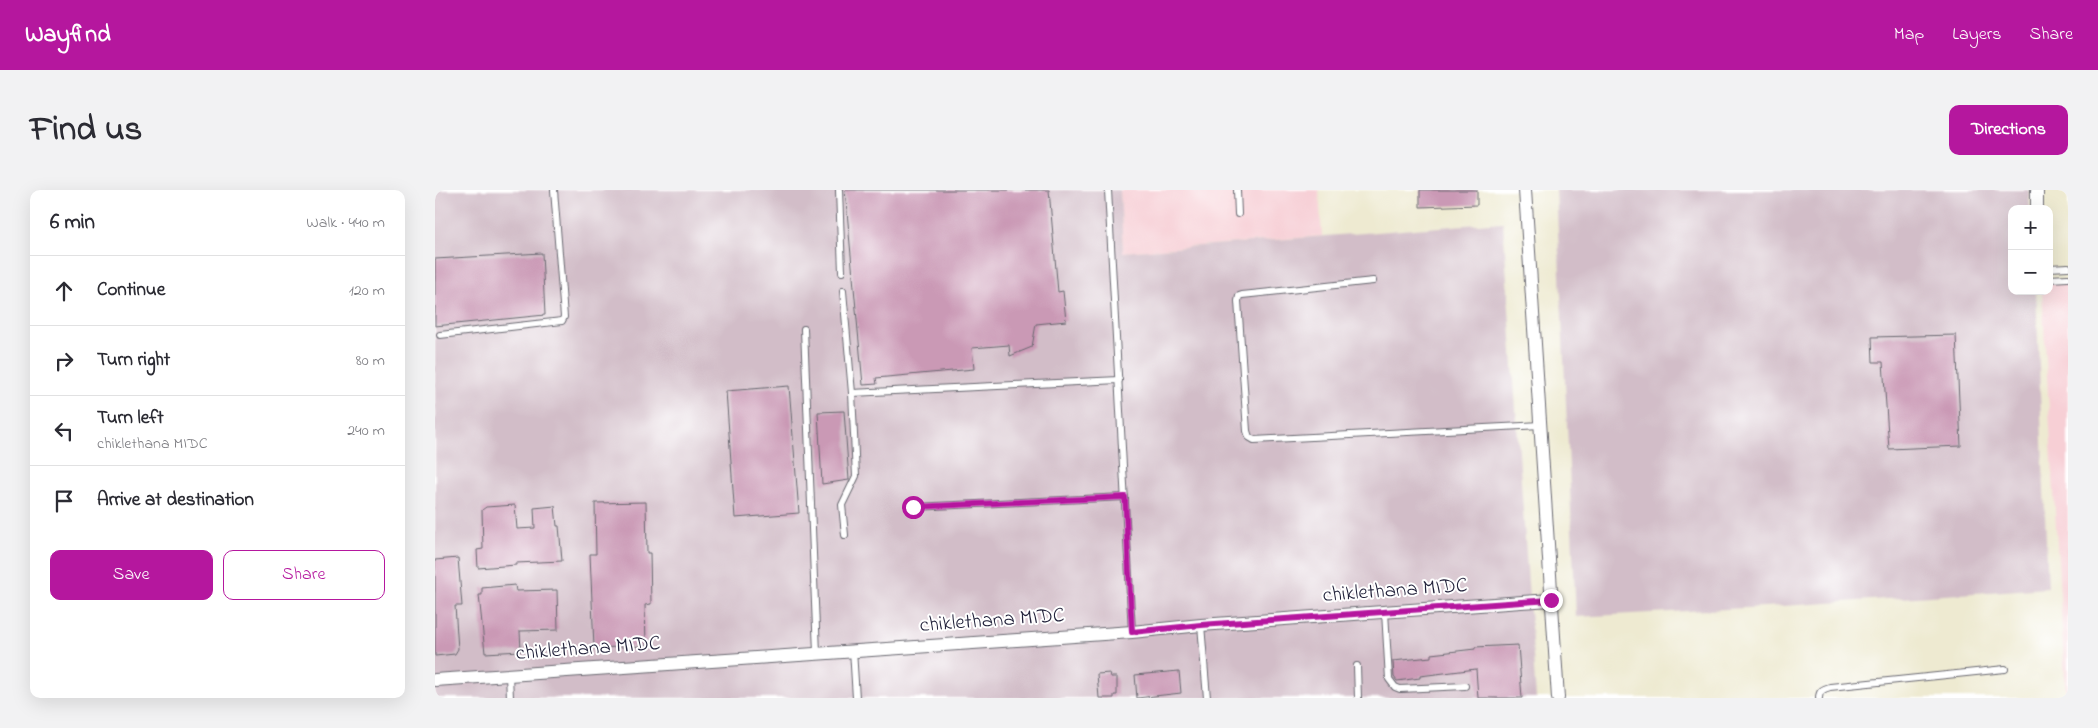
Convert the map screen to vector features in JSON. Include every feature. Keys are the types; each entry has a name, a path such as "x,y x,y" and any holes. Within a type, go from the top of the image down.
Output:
{"street":[{"path":"1525,190 1558,698"},
{"path":"2037,190 2037,205"},
{"name":"chiklethana MIDC","path":"435,680 1132,632 1201,625 1551,600"}],"lane":[{"path":"440,335 562,321 564,317 554,190"},
{"path":"839,190 841,272"},
{"path":"1108,190 1132,632"},
{"path":"1237,190 1238,214"},
{"path":"2053,268 2068,267"},
{"path":"2053,279 2068,278"},
{"path":"1373,281 1239,296 1246,421 1249,436 1253,440 1540,425"},
{"path":"843,291 852,393 856,476 842,505 845,535"},
{"path":"804,329 817,653"},
{"path":"852,393 1119,380"},
{"path":"913,507 1125,497"},
{"path":"1385,612 1389,679 1391,684 1400,688 1465,686"},
{"path":"1201,625 1207,698"},
{"path":"853,650 856,698"},
{"path":"1357,666 1358,698"},
{"path":"1819,698 1819,693 1823,689 1830,687 2005,669"},
{"path":"509,675 510,698"}],"shaded area":[{"path":"435,190 1120,190 1123,252 1503,222 1536,698 435,698"},
{"path":"1120,190 1319,190 1322,236 1123,252"},
{"path":"1556,190 2029,190 2030,205 2008,205 2008,295 2036,295 2048,588 1783,606 1576,617"},
{"path":"2068,281 2068,698 2066,698 2042,295 2053,295 2053,282"}],"building":[{"path":"845,190 1049,190 1058,292 1063,291 1066,321 1036,324 1032,347 1010,356 1009,345 972,348 974,369 876,378 877,384 863,385"},
{"path":"1420,190 1477,190 1477,205 1420,207"},
{"path":"542,253 545,315 435,326 435,259"},
{"path":"1956,335 1961,446 1889,449 1883,362 1873,362 1872,337"},
{"path":"789,386 799,513 735,518 726,391"},
{"path":"844,411 849,480 822,484 818,412"},
{"path":"646,502 651,604 645,605 646,646 594,648 590,554 596,554 595,503"},
{"path":"515,505 517,529 535,528 534,508 555,506 562,561 516,563 516,565 478,568 477,550 483,549 482,510 486,507"},
{"path":"458,558 462,606 455,606 458,649 455,654 435,656 435,560"},
{"path":"515,585 516,591 557,590 558,630 520,631 521,651 485,653 479,595 482,595 482,588"},
{"path":"1518,645 1522,698 1478,698 1476,669 1397,681 1394,677 1393,661 1431,657 1431,654 1475,649 1475,647"},
{"path":"1179,671 1181,693 1137,698 1135,675"},
{"path":"1110,673 1111,677 1117,677 1117,695 1114,695 1114,698 1099,698 1097,674"}],"route":[{"path":"913,507 1125,497 1132,632 1201,625 1551,600"}]}
